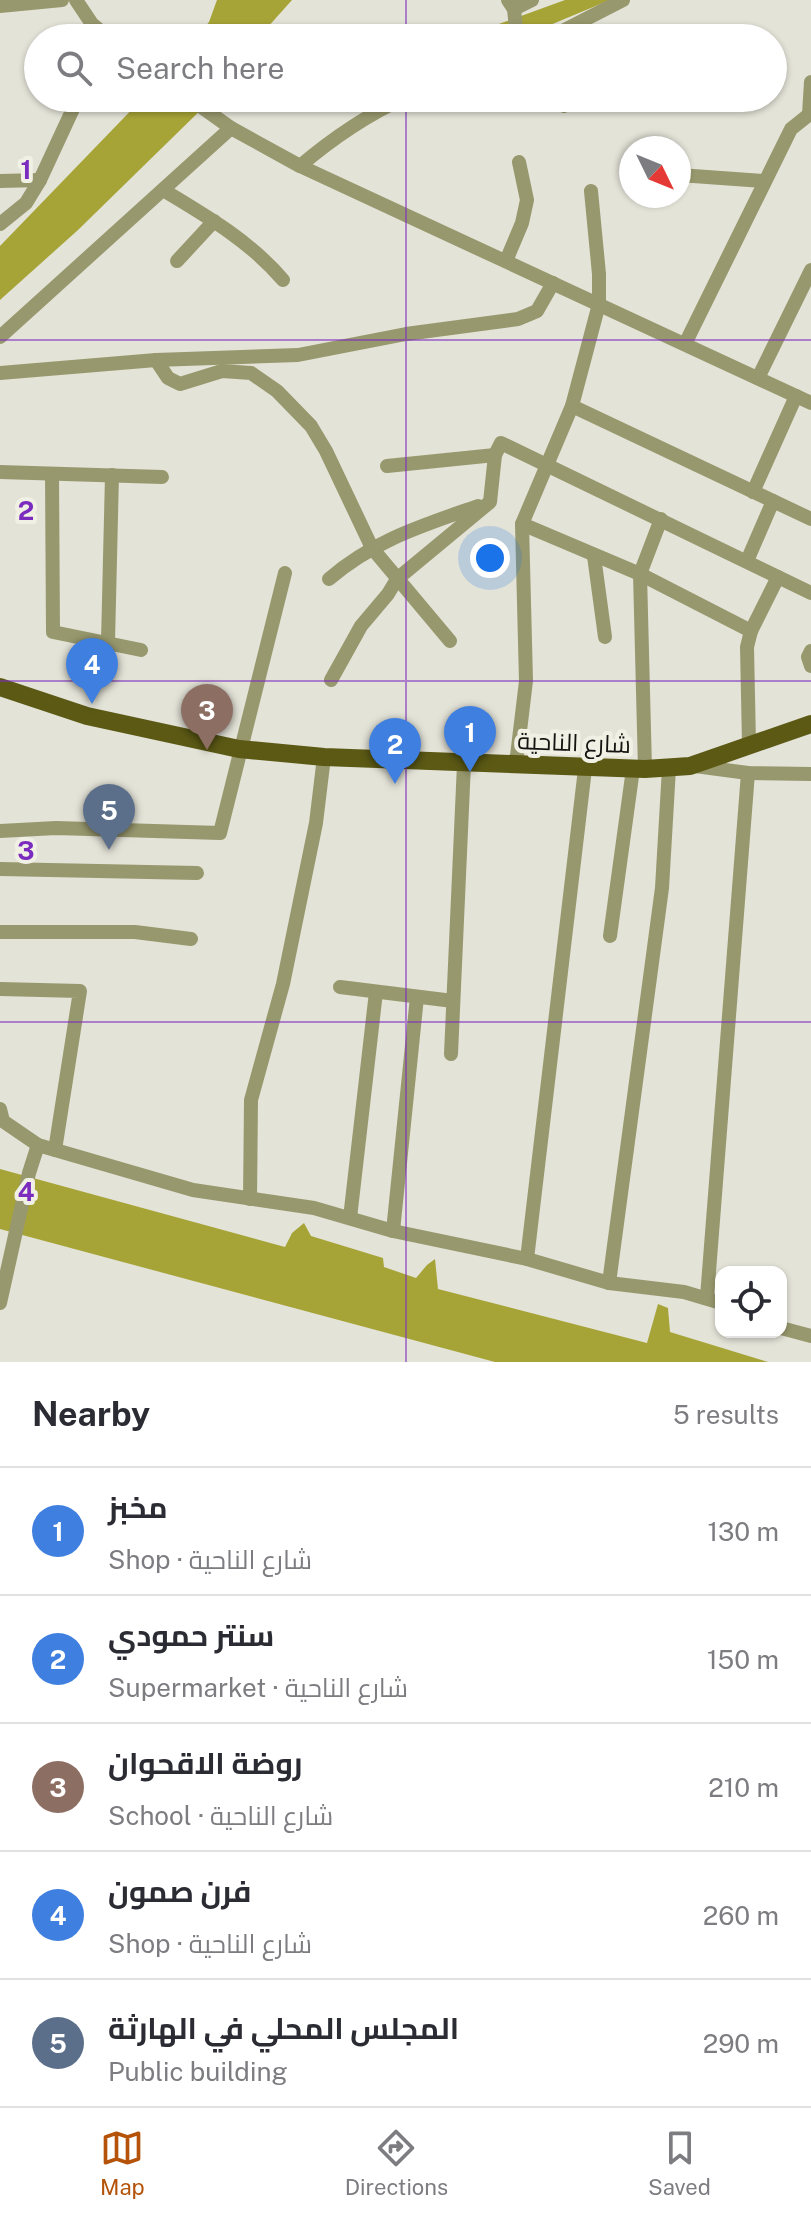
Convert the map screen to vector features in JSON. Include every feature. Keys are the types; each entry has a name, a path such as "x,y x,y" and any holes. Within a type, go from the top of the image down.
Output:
{"main road":[{"name":"شارع الناحية","path":"0,687 87,716 239,749 464,764 585,769 690,766 811,724"}],"street":[{"path":"0,6 62,0"},
{"path":"76,0 92,24"},
{"path":"511,5 532,0"},
{"path":"576,24 623,0"},
{"path":"685,344 791,129 810,114 811,82"},
{"path":"0,224 26,203 72,112"},
{"path":"209,112 300,166 811,403"},
{"path":"300,166 334,136 373,112"},
{"path":"0,337 231,128"},
{"path":"506,261 522,223 527,200 519,162"},
{"path":"691,176 763,181"},
{"path":"0,181 40,180"},
{"path":"163,190 214,221 264,258 283,280"},
{"path":"516,764 526,681 522,524 572,406 599,304 591,191"},
{"path":"177,261 214,221"},
{"path":"758,378 811,270"},
{"path":"0,373 156,360 298,355 406,334 518,319 537,311 553,283"},
{"path":"156,360 168,378 180,384 222,371 251,373 277,391 311,426 372,548 450,641"},
{"path":"753,492 796,396"},
{"path":"572,406 811,519"},
{"path":"331,680 361,626 397,579 490,502 495,455 501,443 811,593"},
{"path":"387,466 495,455"},
{"path":"0,472 162,477"},
{"path":"52,474 53,632 141,650"},
{"path":"108,642 112,475"},
{"path":"747,561 773,501"},
{"path":"329,579 399,533 490,502"},
{"path":"610,936 639,769 640,574 661,519"},
{"path":"522,524 640,574 751,631"},
{"path":"594,556 605,637"},
{"path":"0,831 56,828 220,833 285,573"},
{"path":"749,744 747,647 751,631 778,577"},
{"path":"811,651 808,657 811,666"},
{"path":"250,1199 251,1100 283,984 316,823 324,757"},
{"path":"451,1054 464,764"},
{"path":"690,766 748,773 811,774"},
{"path":"609,1283 662,888 669,768"},
{"path":"527,1259 585,769"},
{"path":"0,1109 3,1121 38,1145 193,1190 314,1208 393,1231 527,1259 609,1283 714,1300 748,773"},
{"path":"0,869 197,873"},
{"path":"0,932 135,932 191,939"},
{"path":"340,987 453,1001"},
{"path":"0,989 80,991 55,1150"},
{"path":"350,1218 376,992"},
{"path":"393,1231 417,997"},
{"path":"0,1303 38,1145"},
{"path":"787,1330 811,1336"}],"shaded area":[{"path":"217,0 292,0 271,24 207,24"},
{"path":"565,0 610,0 553,24 499,24"},
{"path":"129,112 199,112 78,230 0,300 0,246"},
{"path":"0,1169 285,1247 292,1233 304,1223 311,1236 383,1258 384,1267 416,1278 435,1259 438,1289 647,1343 658,1304 668,1308 670,1332 768,1362 495,1362 0,1229"}],"place":[{"name":"فرن صمون","path":"92,704"},
{"name":"روضة الاقحوان","path":"207,750"},
{"name":"مخبز","path":"470,772"},
{"name":"سنتر حمودي","path":"395,784"},
{"name":"المجلس المحلي في الهارثة","path":"109,850"}]}
